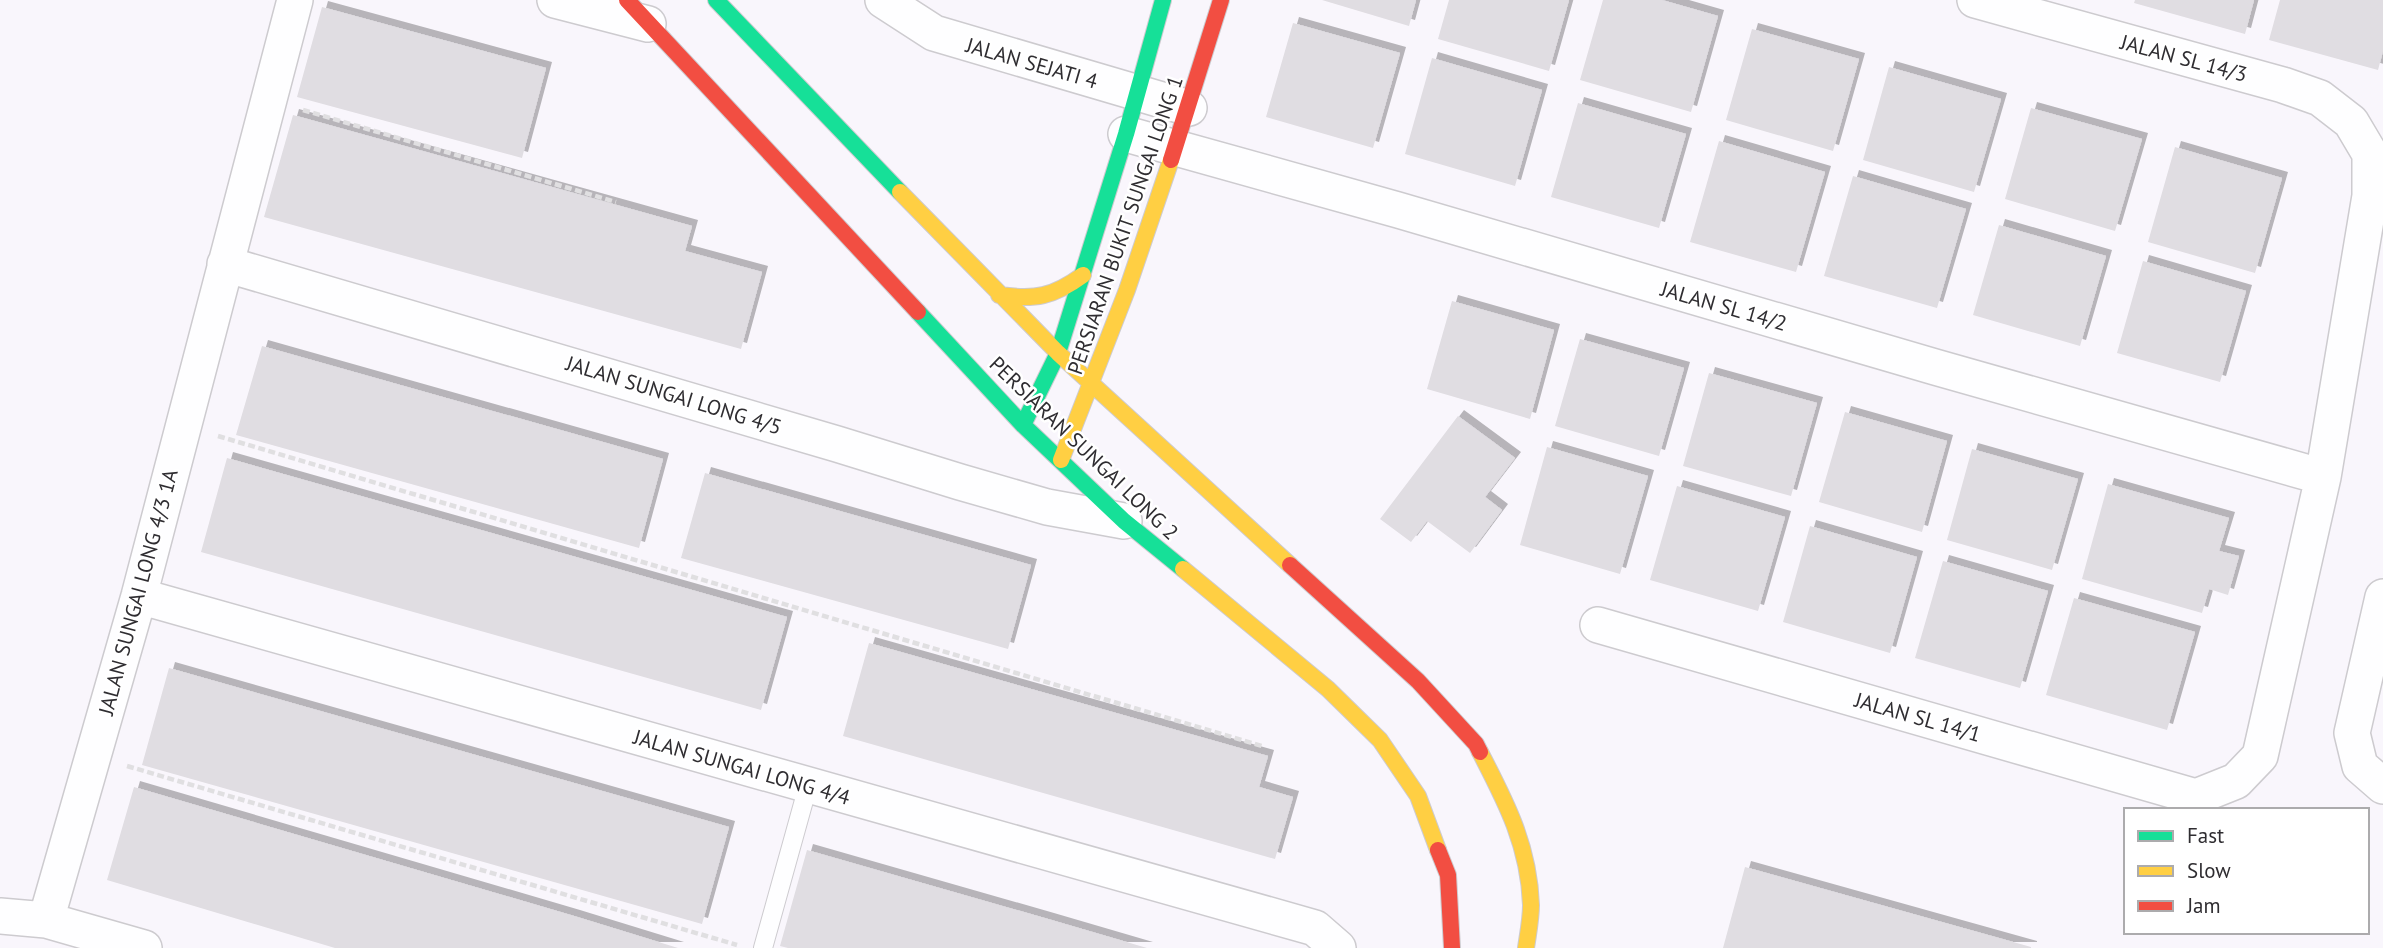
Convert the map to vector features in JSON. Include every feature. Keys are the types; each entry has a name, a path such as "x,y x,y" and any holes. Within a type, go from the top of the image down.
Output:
{"street":[{"name":"JALAN SUNGAI LONG 4/3 1A","path":"46,920 139,596 295,0"},
{"path":"555,0 638,12"},
{"path":"716,0 1058,353 1418,681 1476,744 1511,811 1525,858 1531,906 1526,948"},
{"name":"JALAN SEJATI 4","path":"883,0 934,33 1189,108"},
{"name":"PERSIARAN BUKIT SUNGAI LONG 1","path":"1023,425 1058,353 1126,134 1163,0"},
{"name":"PERSIARAN BUKIT SUNGAI LONG 1","path":"1061,460 1093,384 1176,149 1221,0"},
{"name":"JALAN SL 14/3","path":"1975,0 2283,85 2320,98 2351,122 2370,154 2370,196 2323,477"},
{"name":"PERSIARAN SUNGAI LONG 2","path":"638,12 1023,425 1124,521 1328,689 1380,740 1418,796 1448,875 1452,948"},
{"name":"JALAN SL 14/2","path":"1126,134 2323,477"},
{"name":"JALAN SUNGAI LONG 4/5","path":"225,264 1047,507 1124,521"},
{"path":"999,295 1031,300 1065,290 1083,275"},
{"name":"JALAN SL 14/1","path":"1598,625 2196,797 2236,781 2260,756 2323,477"},
{"name":"JALAN SUNGAI LONG 4/4","path":"139,596 1315,928 1338,948"},
{"path":"2383,597 2352,733 2360,766 2383,786"},
{"path":"0,916 46,920 144,948"}],"lane":[{"path":"763,948 808,786"}],"path":[{"path":"268,100 615,202"},
{"path":"183,426 1262,746"},
{"path":"93,757 747,948"}],"building":[{"path":"1322,0 1416,0 1409,26"},
{"path":"1449,0 1569,0 1549,71 1438,39"},
{"path":"1603,0 1662,0 1718,16 1691,112 1580,80"},
{"path":"2135,0 2254,0 2245,34 2134,3"},
{"path":"2280,0 2383,0 2383,51 2378,70 2269,40"},
{"path":"322,7 546,68 522,158 297,97"},
{"path":"1293,23 1400,53 1373,148 1266,117"},
{"path":"1752,29 1859,59 1833,151 1726,120"},
{"path":"1432,58 1542,90 1515,186 1405,154"},
{"path":"1889,67 2001,99 1974,192 1863,160"},
{"path":"1578,103 1686,134 1659,228 1551,197"},
{"path":"2031,108 2142,139 2115,231 2005,199"},
{"path":"293,115 692,226 685,251 762,272 741,349 264,217"},
{"path":"1719,141 1825,172 1796,272 1690,242"},
{"path":"2175,147 2282,178 2255,273 2148,242"},
{"path":"1853,176 1966,209 1937,308 1824,276"},
{"path":"1999,225 2106,256 2080,346 1973,315"},
{"path":"2143,261 2246,291 2220,382 2117,353"},
{"path":"1452,301 1554,330 1530,419 1427,389"},
{"path":"1580,339 1684,368 1659,456 1555,426"},
{"path":"262,346 663,459 639,548 236,435"},
{"path":"1709,373 1817,403 1791,496 1683,466"},
{"path":"1845,412 1947,441 1922,532 1819,502"},
{"path":"1458,416 1515,458 1485,497 1502,510 1470,553 1427,521 1411,542 1380,519"},
{"path":"1547,447 1648,476 1620,574 1520,545"},
{"path":"1972,449 2078,479 2052,570 1947,540"},
{"path":"227,458 787,617 761,710 201,552"},
{"path":"705,473 1031,565 1008,649 681,558"},
{"path":"2108,484 2229,518 2219,551 2239,556 2228,595 2209,589 2202,613 2082,579"},
{"path":"1677,486 1785,517 1758,611 1650,580"},
{"path":"1810,526 1917,557 1890,653 1783,622"},
{"path":"1943,561 2048,591 2020,688 1915,658"},
{"path":"2074,598 2195,632 2167,730 2046,695"},
{"path":"869,643 1268,756 1259,787 1293,797 1275,859 843,736"},
{"path":"169,668 729,827 702,924 142,765"},
{"path":"134,787 678,948 335,948 107,880"},
{"path":"807,850 1147,948 780,946"},
{"path":"1745,867 2031,947 2031,948 1723,948"}],"traffic: fast":[{"path":"716,0 900,192"},
{"path":"1023,425 1058,353 1126,134 1163,0"},
{"path":"918,312 1023,425 1124,521 1183,569"}],"traffic: slow":[{"path":"1061,460 1127,290 1171,160"},
{"path":"900,192 1058,353 1290,565"},
{"path":"999,295 1043,295 1062,288 1083,275"},
{"path":"1183,569 1328,689 1380,740 1418,796 1438,850"},
{"path":"1480,752 1507,807 1526,863 1531,905 1526,948"}],"traffic: jam":[{"path":"627,0 918,312"},
{"path":"1171,160 1221,0"},
{"path":"1290,565 1418,681 1476,744 1480,752"},
{"path":"1438,850 1448,875 1452,948"}]}
